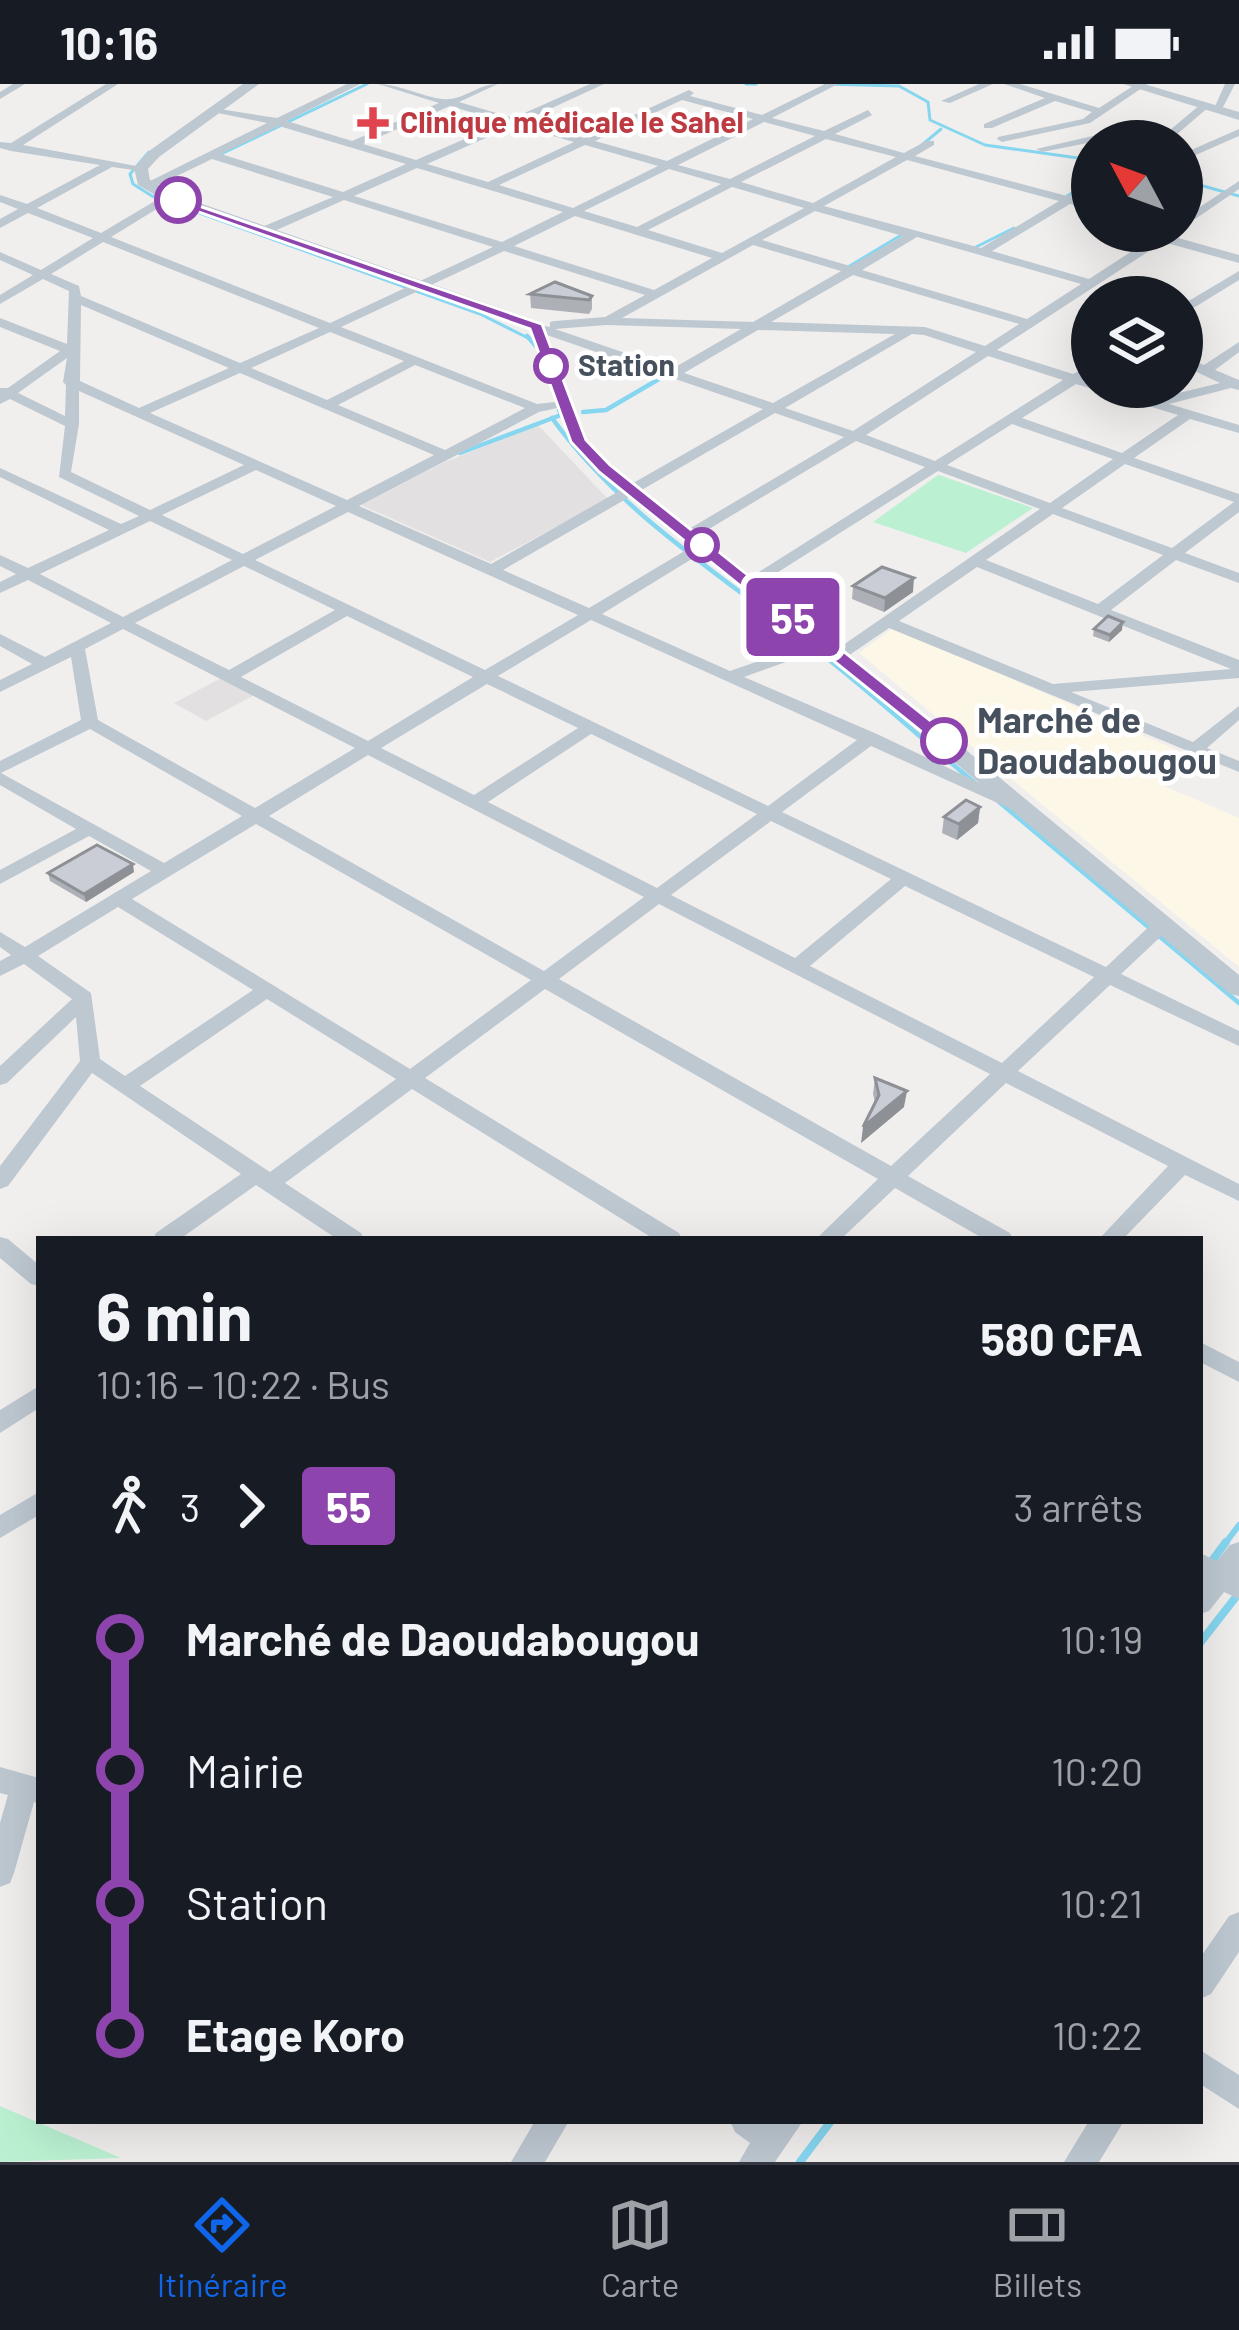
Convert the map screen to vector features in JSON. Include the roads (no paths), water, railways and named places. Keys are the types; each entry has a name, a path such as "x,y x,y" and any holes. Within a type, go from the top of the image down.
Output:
{"street":[{"path":"0,96 20,84"},
{"path":"0,161 10,148 113,84"},
{"path":"145,177 252,84"},
{"path":"145,177 212,155 355,84"},
{"path":"383,84 1071,278"},
{"path":"352,145 493,84"},
{"path":"266,230 599,84"},
{"path":"946,101 988,84"},
{"path":"1009,84 1102,112"},
{"path":"1193,120 1211,108 1230,84"},
{"path":"1088,120 1138,85 1239,116"},
{"path":"488,186 698,88"},
{"path":"138,413 422,286 827,88"},
{"path":"681,98 772,118 1071,200"},
{"path":"988,126 1054,98"},
{"path":"217,110 278,122 723,257"},
{"path":"638,231 868,113"},
{"path":"1002,140 1071,124"},
{"path":"1203,147 1239,132"},
{"path":"606,321 930,143"},
{"path":"1042,149 1071,143"},
{"path":"10,148 109,164 145,177 169,197 856,436 1239,578"},
{"path":"212,155 655,295"},
{"path":"0,224 109,164"},
{"path":"1203,209 1237,185"},
{"path":"0,300 169,197"},
{"path":"0,198 536,408"},
{"path":"982,252 1071,200"},
{"path":"676,372 913,235"},
{"path":"752,241 1028,323"},
{"path":"1203,247 1239,259"},
{"path":"1101,276 1138,252"},
{"path":"0,256 76,289 70,350 72,424 64,474 1239,1040"},
{"path":"1203,298 1239,275"},
{"path":"0,970 591,614 1071,295"},
{"path":"75,298 446,455"},
{"path":"537,327 606,321 910,331 1071,378"},
{"path":"0,322 70,350"},
{"path":"537,327 579,442 630,490 1029,810 1239,988"},
{"path":"492,570 910,331"},
{"path":"1208,369 1239,346"},
{"path":"3,394 70,350"},
{"path":"327,405 414,361"},
{"path":"1203,367 1236,385"},
{"path":"751,583 1071,381"},
{"path":"70,382 1029,810"},
{"path":"1203,393 1236,385"},
{"path":"3,394 72,424"},
{"path":"0,688 536,408 564,405"},
{"path":"1169,408 1239,429"},
{"path":"731,676 832,649 888,622 1188,413"},
{"path":"1011,419 1239,502"},
{"path":"0,589 255,465"},
{"path":"0,472 122,530"},
{"path":"1100,610 1239,502"},
{"path":"0,560 128,621 1239,1193"},
{"path":"975,561 1239,670"},
{"path":"232,675 347,610"},
{"path":"888,622 1239,767"},
{"path":"0,639 45,664"},
{"path":"77,647 90,722 997,1236"},
{"path":"1051,689 1239,670"},
{"path":"1195,749 1239,711"},
{"path":"0,769 90,722"},
{"path":"476,800 590,727"},
{"path":"169,1236 412,1079 871,738"},
{"path":"0,778 164,872"},
{"path":"0,878 88,829"},
{"path":"798,966 903,878"},
{"path":"118,899 666,1236"},
{"path":"830,1236 1163,924"},
{"path":"0,938 84,998 90,1062 0,1181"},
{"path":"125,1086 267,990"},
{"path":"0,1078 84,998"},
{"path":"90,1062 348,1236"},
{"path":"1112,1236 1182,1163"},
{"path":"0,1245 36,1275"},
{"path":"1203,1353 1239,1373"},
{"path":"0,1423 36,1397"},
{"path":"0,1528 34,1513"},
{"path":"1220,1576 1239,1553"},
{"path":"0,1874 21,1786"},
{"path":"1203,1980 1239,1926"},
{"path":"1203,2068 1239,2094"},
{"path":"527,2162 551,2124"},
{"path":"1080,2162 1106,2124"}],"waterway":[{"path":"217,156 367,84"},
{"path":"746,84 756,84"},
{"path":"825,84 899,86 928,102 930,120 985,145 1071,157"},
{"path":"922,145 941,129"},
{"path":"149,152 130,174 133,184 152,196 480,314 529,339"},
{"path":"1203,186 1239,196"},
{"path":"1067,196 1071,194"},
{"path":"974,248 1014,228"},
{"path":"848,267 908,231"},
{"path":"529,339 536,346"},
{"path":"583,412 606,410 671,372"},
{"path":"552,418 561,415 559,410"},
{"path":"460,453 552,418"},
{"path":"552,418 638,511 827,658 974,782"},
{"path":"998,801 1239,1003"},
{"path":"1224,1545 1239,1525"},
{"path":"1203,1573 1226,1542"},
{"path":"1203,1639 1239,1593"},
{"path":"800,2162 829,2124"}],"place":[{"name":"Clinique médicale le Sahel","path":"373,123"},
{"name":"Station","path":"551,366"},
{"name":"Marché de Daoudabougou","path":"944,741"}]}
